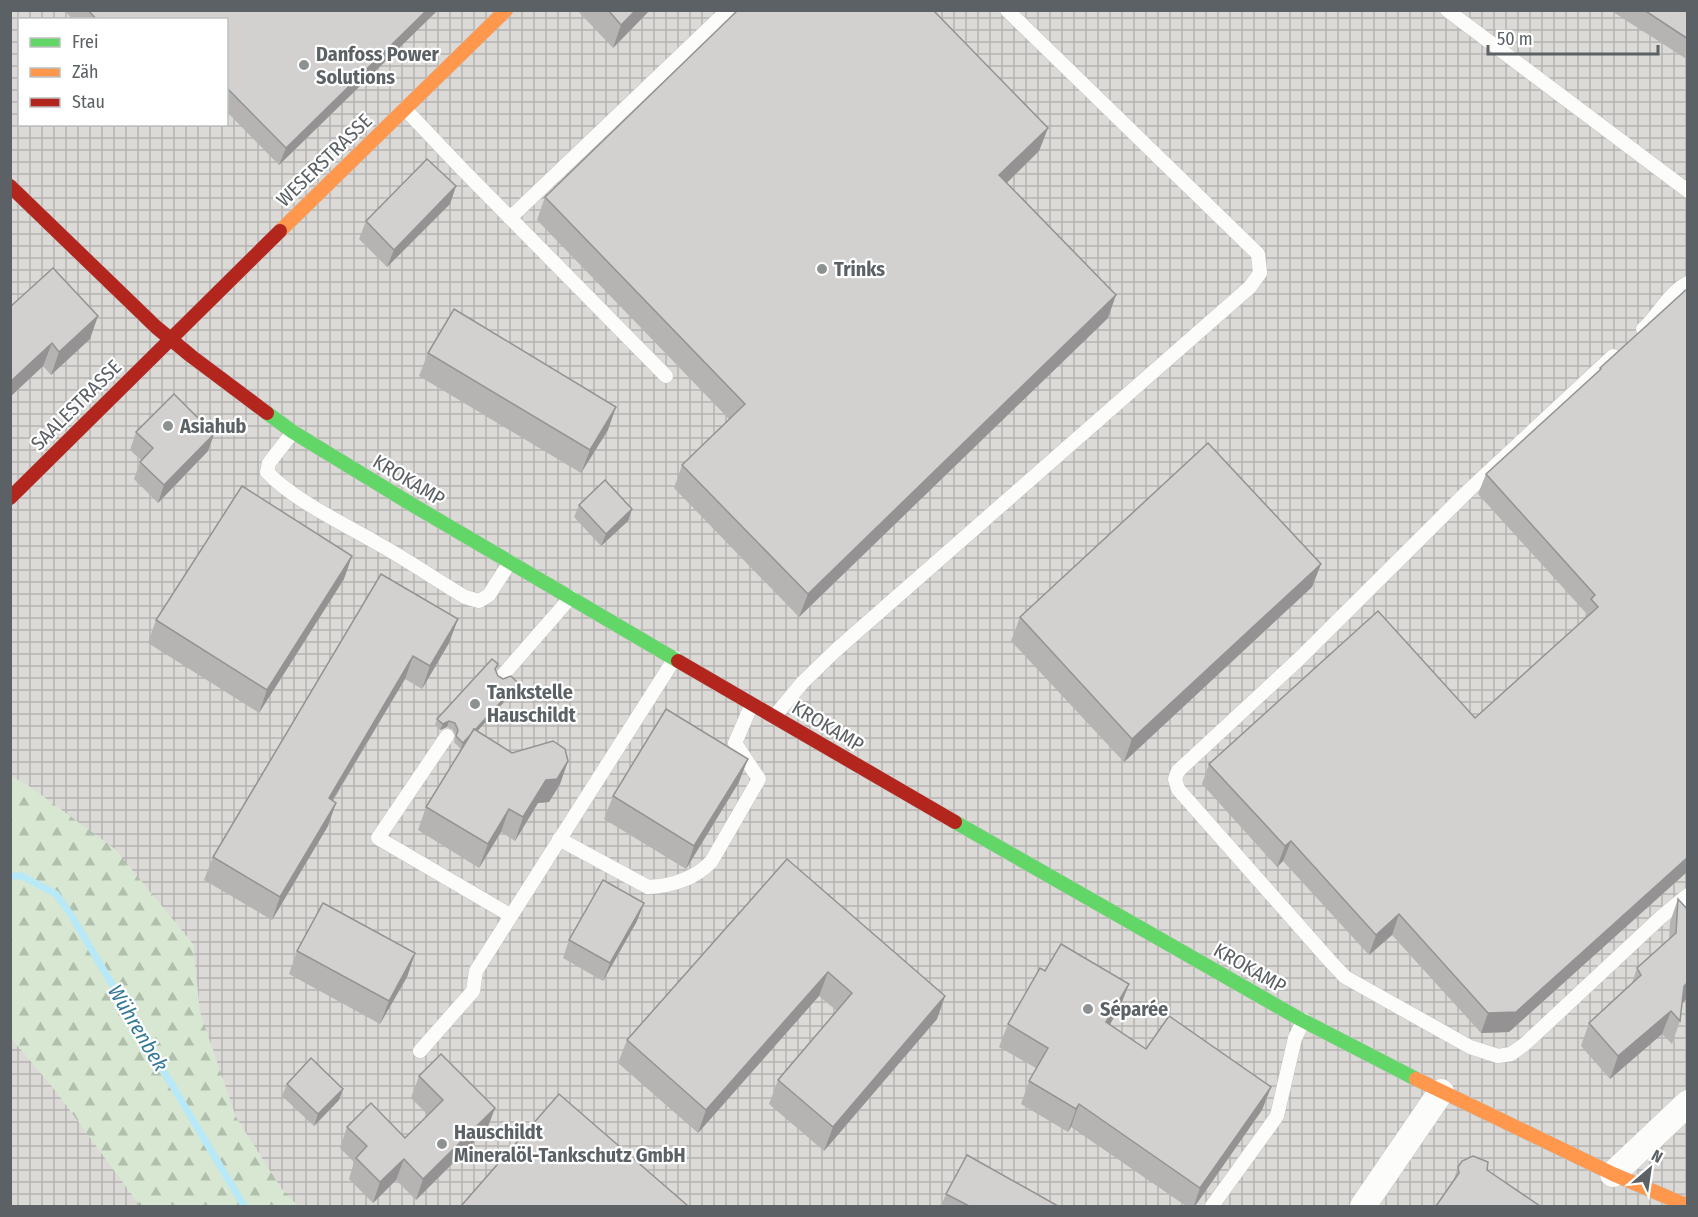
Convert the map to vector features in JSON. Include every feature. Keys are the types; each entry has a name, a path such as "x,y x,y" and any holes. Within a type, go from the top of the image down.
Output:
{"street":[{"name":"WESERSTRASSE","path":"170,338 506,10"},
{"name":"KROKAMP","path":"10,186 170,338 293,432 411,504 893,787 1304,1020 1441,1092 1613,1174 1688,1206"},
{"name":"SAALESTRASSE","path":"10,498 170,338"},
{"path":"1363,1206 1441,1092"},
{"path":"1613,1174 1688,1103"}],"lane":[{"path":"510,218 728,10"},
{"path":"774,717 802,683 835,651 1233,303 1250,287 1260,273 1258,254 1007,10"},
{"path":"1446,10 1688,191"},
{"path":"405,109 666,376"},
{"path":"1688,283 1677,288 1653,320 1469,490 1315,643 1178,771 1175,779 1178,789 1345,977 1470,1047 1498,1056 1511,1054 1525,1044 1688,896"},
{"path":"293,432 269,463 267,472 273,479 318,509 465,597 478,601 489,595 510,562"},
{"path":"502,676 571,597"},
{"path":"420,1051 473,991 476,971 675,658"},
{"path":"559,839 648,887 687,879 700,873 711,862 759,779 735,743 752,704"},
{"path":"447,736 378,838 510,915"},
{"path":"1212,1206 1277,1116 1295,1038 1304,1020"}],"shaded area":[{"path":"11,11 1687,11 1687,1206 11,1206"}],"green space":[{"path":"10,776 25,783 115,849 193,944 200,1012 236,1117 281,1188 298,1206 140,1206 58,1094 11,1038"}],"building":[{"name":"Danfoss Power Solutions","path":"88,10 427,10 286,148 228,89 228,18 95,18"},
{"path":"608,10 636,10 621,25"},
{"name":"Trinks","path":"738,10 933,10 1048,128 999,175 1116,295 808,594 682,465 745,404 545,197"},
{"path":"1644,10 1688,10 1688,39"},
{"path":"427,159 456,186 394,250 366,221"},
{"path":"53,268 98,316 59,352 52,343 10,382 10,307"},
{"path":"1688,288 1688,857 1516,1012 1488,1013 1399,914 1376,935 1291,841 1285,846 1209,764 1378,611 1475,718 1598,607 1591,599 1595,595 1486,474"},
{"path":"454,309 616,407 590,450 428,353"},
{"path":"174,394 214,434 164,485 140,462 153,448 136,432"},
{"path":"1208,443 1321,564 1132,739 1020,617"},
{"path":"605,480 632,509 606,534 579,505"},
{"path":"242,486 352,556 267,690 156,620"},
{"path":"381,574 458,619 430,666 413,656 329,798 336,803 280,897 213,857"},
{"path":"492,659 498,664 495,669 498,676 503,679 511,676 518,683 463,743 456,736 458,730 455,723 449,721 443,724 437,719"},
{"path":"666,709 748,759 694,846 613,796"},
{"path":"474,729 512,753 553,741 565,749 568,761 557,779 546,780 523,817 509,809 488,844 426,807"},
{"path":"787,859 945,996 833,1127 778,1080 852,993 828,972 706,1110 627,1040"},
{"path":"603,880 644,903 610,963 569,940"},
{"path":"1678,899 1688,910 1688,982 1684,986 1680,1021 1671,1011 1618,1056 1589,1023 1641,975 1637,968 1676,933"},
{"path":"323,903 415,953 389,1001 297,951"},
{"path":"1061,944 1129,984 1106,1022 1146,1049 1169,1016 1271,1087 1200,1188 1079,1104 1076,1109 1029,1081 1048,1048 1008,1024 1040,968 1045,971"},
{"path":"441,1054 495,1108 423,1179 404,1159 380,1182 356,1158 367,1146 347,1127 371,1103 405,1138 443,1100 419,1076"},
{"path":"311,1058 343,1089 318,1114 287,1084"},
{"path":"559,1094 688,1206 461,1206"},
{"path":"967,1155 1058,1206 969,1206 946,1194"},
{"path":"1473,1156 1488,1162 1487,1170 1540,1206 1436,1206 1459,1173 1458,1167 1462,1161"}],"waterway":[{"name":"Wührenbek","path":"10,876 22,876 56,894 71,915 244,1206"}],"traffic: fast":[{"path":"267,413 293,432 411,504 678,661"},
{"path":"955,822 1298,1018 1416,1079"}],"traffic: slow":[{"path":"280,231 506,10"},
{"path":"1416,1079 1613,1174 1688,1206"}],"traffic: jam":[{"path":"10,186 156,327 267,413"},
{"path":"10,498 280,231"},
{"path":"678,661 955,822"}],"place":[{"name":"Danfoss Power Solutions","path":"304,65"},
{"name":"Trinks","path":"822,269"},
{"name":"Asiahub","path":"168,426"},
{"name":"Tankstelle Hauschildt","path":"475,704"},
{"name":"Séparée","path":"1088,1009"},
{"name":"Hauschildt Mineralöl-Tankschutz GmbH","path":"442,1144"}]}
